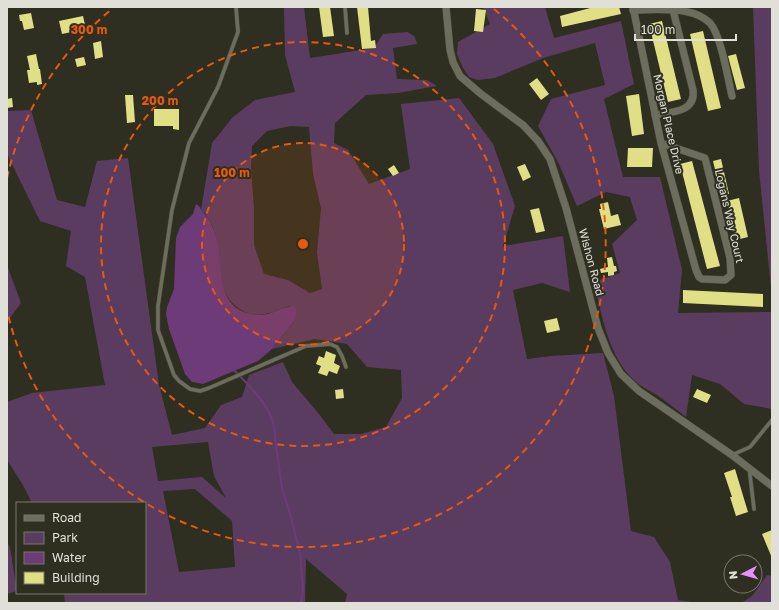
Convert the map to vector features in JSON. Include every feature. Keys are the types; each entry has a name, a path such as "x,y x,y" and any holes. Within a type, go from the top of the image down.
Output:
{"street":[{"name":"Wishon Road","path":"446,7 450,50 455,68 460,76 466,83 523,125 538,141 550,159 566,208 598,328 614,364 624,378 639,391 732,455 772,486"},
{"path":"633,9 690,12 704,18 710,24 717,36 732,96"},
{"name":"Morgan Place Drive","path":"633,9 661,143 689,245"},
{"path":"655,116 682,109 690,104 694,99 673,10"},
{"name":"Logans Way Court","path":"661,143 705,158 730,258 731,275 725,280 702,279 699,277 689,245"}],"lane":[{"path":"236,7 238,32 218,87 189,143 172,210 158,306 158,330 174,375 179,382 190,389 200,390 209,388 306,346 330,344 337,347 346,367"},
{"path":"345,7 347,33"},
{"path":"732,455 750,447 772,420"},
{"path":"750,469 754,509"}],"green space":[{"path":"284,7 304,7 310,58 374,48 383,34 408,32 415,37 417,44 393,48 397,79 427,80 437,86 398,93 366,95 335,123 334,143 348,150 369,184 410,169 401,104 459,98 493,144 515,206 503,246 563,236 570,292 542,283 513,290 527,359 603,353 614,396 631,531 654,537 670,562 678,600 698,603 345,603 347,594 306,559 305,603 65,603 64,594 146,594 146,502 32,502 23,485 7,460 7,402 32,393 105,385 85,277 66,266 71,231 40,221 7,154 7,111 31,110 57,200 85,207 97,161 128,158 159,385 172,435 205,428 221,405 242,397 249,375 283,362 292,382 334,434 361,434 386,427 402,398 401,370 367,367 347,344 315,339 272,349 295,320 289,306 269,313 256,315 250,314 237,307 228,297 223,286 215,232 210,220 201,210 212,143 233,117 255,100 295,92 285,55","holes":["291,126 309,127 313,174 321,208 317,253 322,289 310,293 288,280 264,274 254,245 254,208 251,167 252,146 267,131","208,442 214,476 226,498 202,477 158,481 152,447","195,489 232,521 235,567 179,572 163,491"]},
{"path":"483,7 545,7 554,38 621,21 634,84 604,99 623,177 660,177 682,270 678,313 772,312 772,409 744,404 720,384 692,375 686,417 657,395 636,382 625,370 612,347 607,334 594,282 620,273 612,244 637,220 630,197 606,192 577,206 558,162 538,126 551,99 605,85 595,43 543,58 495,78 478,80 469,77 457,54 458,42 490,24"},
{"path":"753,7 772,7 772,298 759,170"},
{"path":"7,265 21,303 7,322"},
{"path":"7,542 10,548 16,591 7,594"},
{"path":"767,575 772,576 772,603 741,603 753,594 763,594 763,581"}],"water":[{"path":"196,204 209,220 214,231 218,246 224,290 228,299 235,307 244,312 257,315 267,314 290,306 295,306 297,312 295,320 272,349 258,361 203,384 192,382 185,374 169,329 166,314 174,289 176,238 180,227 193,214"}],"building":[{"path":"319,7 330,7 334,36 323,37"},
{"path":"357,7 368,7 371,41 375,40 376,48 362,49"},
{"path":"594,7 619,7 621,14 562,27 560,16"},
{"path":"476,9 486,10 483,32 474,31"},
{"path":"31,13 34,28 24,30 19,15"},
{"path":"83,16 86,29 62,34 59,21"},
{"path":"662,21 681,99 668,102 649,24"},
{"path":"703,31 721,108 708,111 690,34"},
{"path":"101,41 103,57 95,59 93,43"},
{"path":"36,54 42,84 37,85 37,82 29,83 27,70 30,70 27,56"},
{"path":"736,54 745,88 737,90 728,56"},
{"path":"84,57 86,65 77,67 75,59"},
{"path":"537,78 549,94 541,100 529,84"},
{"path":"639,94 644,134 632,136 626,96"},
{"path":"125,95 133,95 135,122 127,123"},
{"path":"12,98 13,107 7,108 7,99"},
{"path":"154,109 179,109 179,130 173,129 173,126 154,126"},
{"path":"628,148 653,148 652,167 627,167"},
{"path":"721,159 729,194 721,195 713,161"},
{"path":"692,161 720,266 707,269 680,164"},
{"path":"525,164 531,177 523,181 517,167"},
{"path":"394,165 399,173 393,176 388,169"},
{"path":"739,198 748,237 736,240 727,201"},
{"path":"608,202 611,216 618,214 621,225 604,229 599,209 601,209 600,204"},
{"path":"539,208 545,231 536,233 530,210"},
{"path":"612,257 617,271 614,272 614,275 608,276 608,272 601,273 600,269 608,267 607,258"},
{"path":"683,290 763,294 763,307 683,303"},
{"path":"557,318 560,330 547,333 544,321"},
{"path":"326,351 336,355 334,363 340,366 337,374 329,371 327,376 318,373 321,366 316,364 319,356 324,358"},
{"path":"343,389 344,398 336,399 335,390"},
{"path":"697,389 711,395 707,403 693,397"},
{"path":"735,469 748,512 736,516 730,497 732,497 724,473"},
{"path":"772,530 772,558 762,534"}],"waterway":[{"path":"234,370 262,401 268,410 275,429 282,488 300,553 303,590 301,603"}]}
